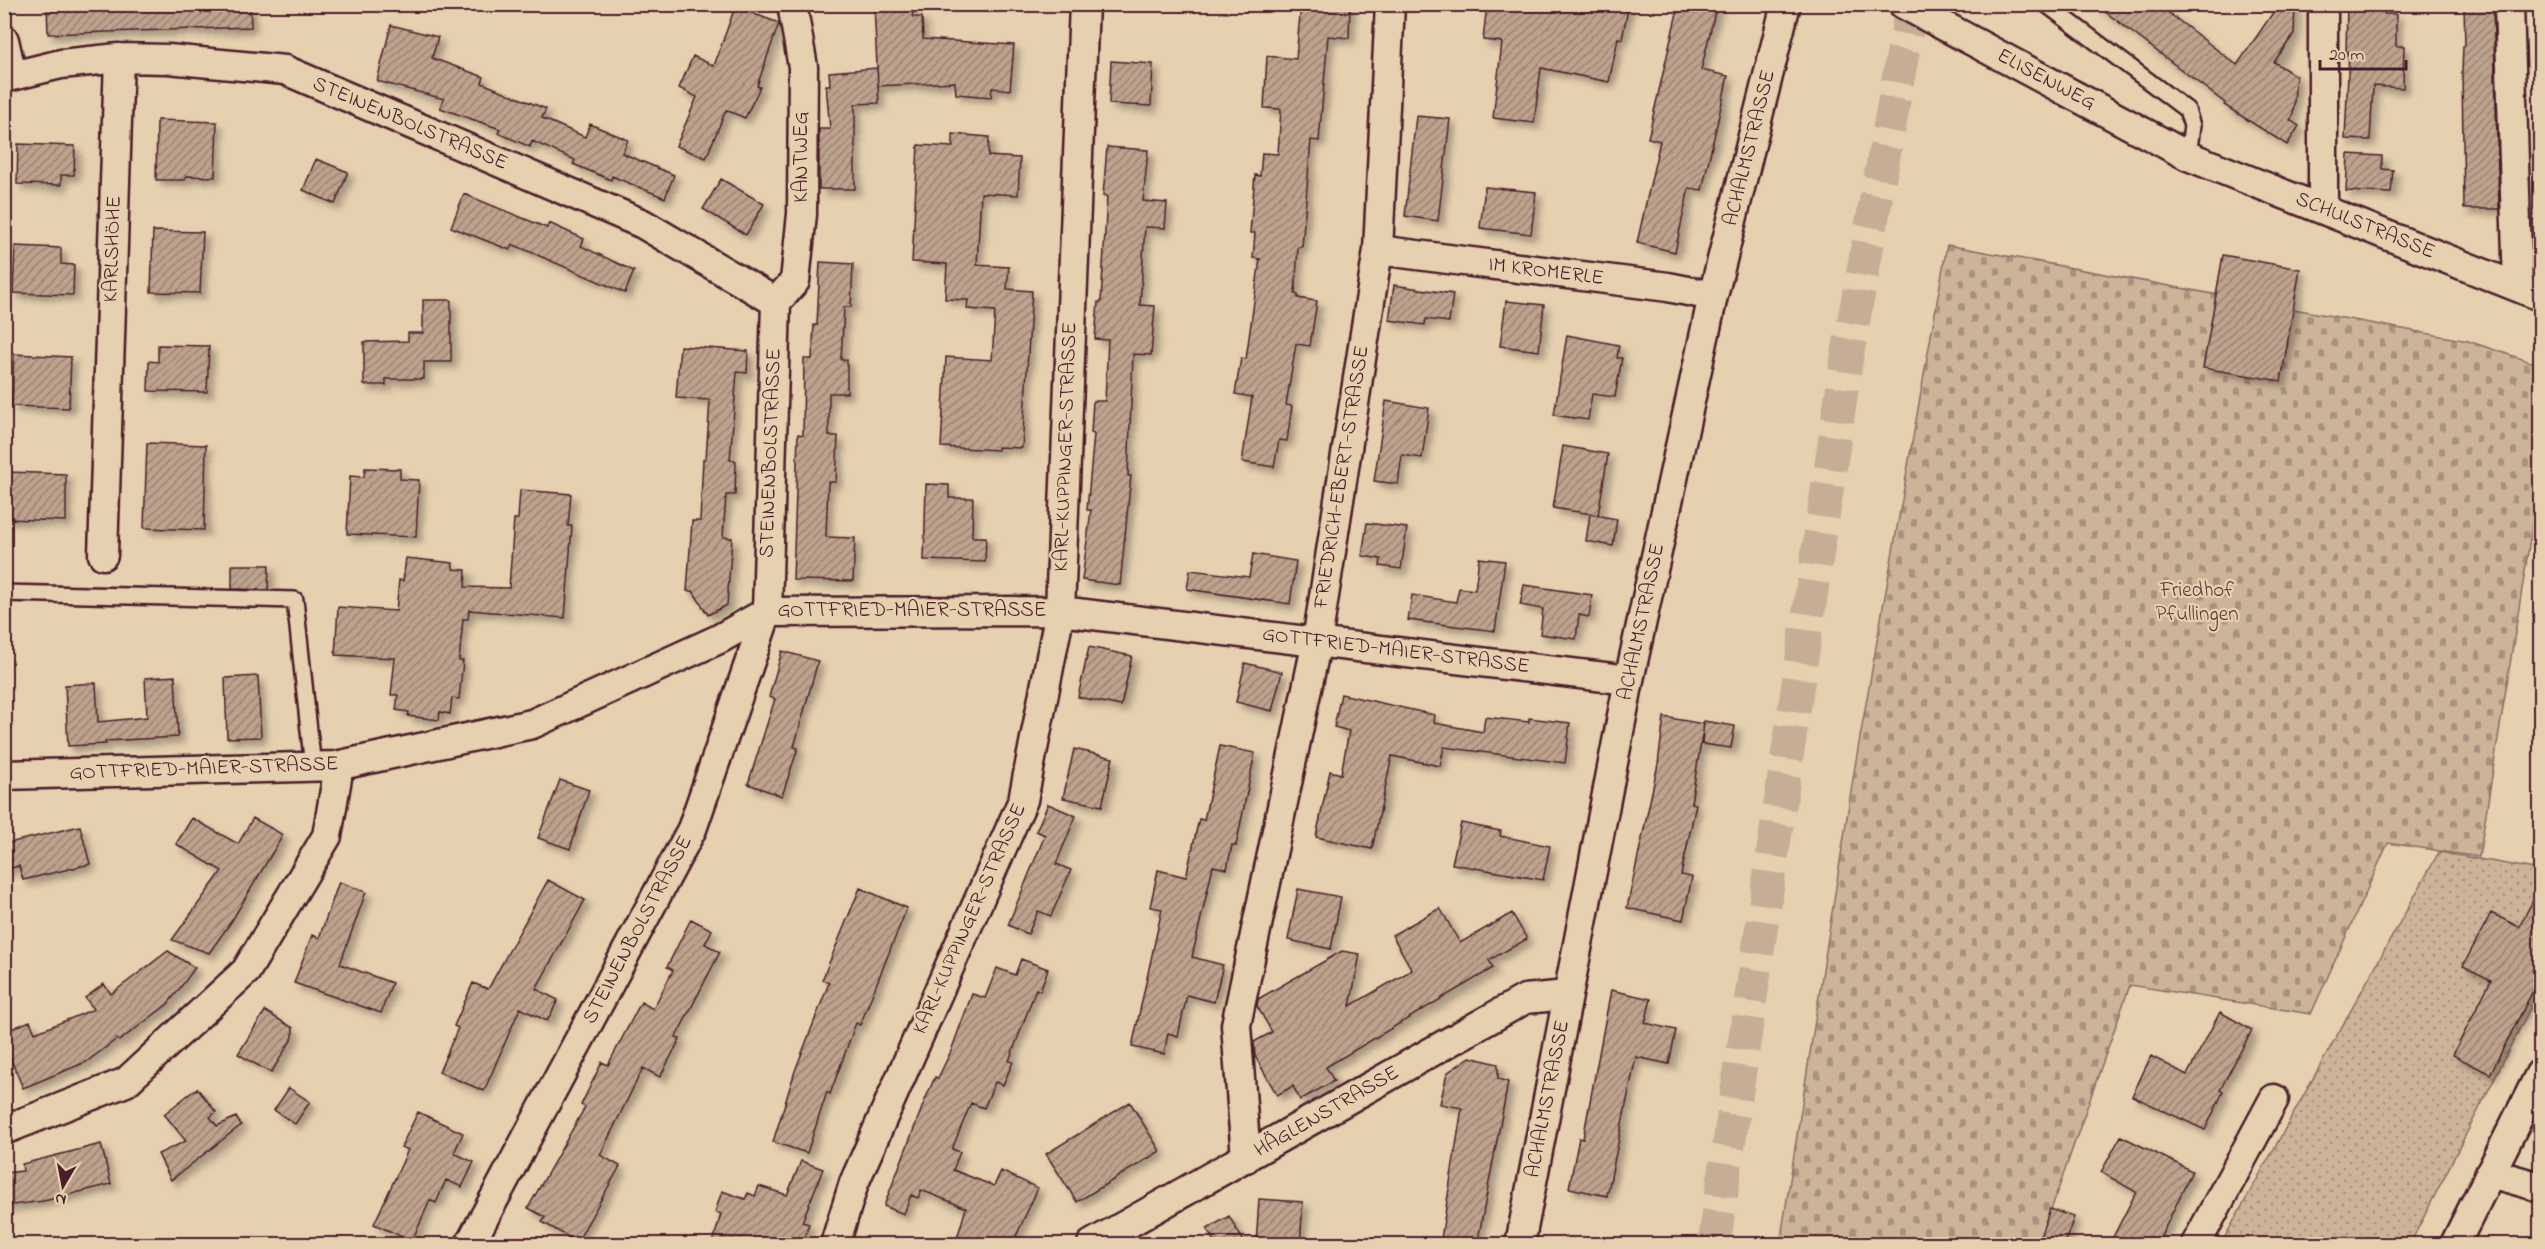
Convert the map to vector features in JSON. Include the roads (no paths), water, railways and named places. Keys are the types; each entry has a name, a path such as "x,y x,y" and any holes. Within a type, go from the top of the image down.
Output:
{"street":[{"name":"KANTWEG","path":"776,302 795,281 802,214 803,67 792,4"},
{"name":"KARL-KUPPINGER-STRASSE","path":"835,1245 854,1183 1023,800 1060,611 1084,4"},
{"name":"FRIEDRICH-EBERT-STRASSE","path":"1246,1158 1236,1025 1317,641 1378,250 1390,4"},
{"name":"ACHALMSTRASSE","path":"1520,1245 1629,680 1713,296 1786,4"},
{"name":"ELISENWEG","path":"1903,4 2188,156"},
{"path":"2323,4 2323,209"},
{"path":"2509,4 2529,292"},
{"path":"4,40 8,76 61,64 119,58"},
{"name":"STEINENBOLSTRASSE","path":"119,58 168,59 285,70 643,224 776,302 767,612 692,829 470,1245"},
{"name":"KARLSHÖHE","path":"103,555 119,58"},
{"name":"SCHULSTRASSE","path":"2188,156 2529,292"},
{"name":"IM KROMERLE","path":"1378,250 1668,287 1713,296"},
{"name":"GOTTFRIED-MAIER-STRASSE","path":"4,776 325,767 532,724 719,639 767,612 1060,611 1629,680"},
{"path":"4,1130 126,1082 246,971 327,836 337,778 325,767"},
{"name":"HÄGLENSTRASSE","path":"1092,1245 1525,999 1567,995"},
{"path":"2455,1245 2541,1074"},
{"path":"2196,1245 2274,1099"},
{"path":"2490,1173 2541,1187"}],"lane":[{"path":"2046,4 2187,110 2192,126 2188,156"},
{"path":"4,593 295,600 325,767"}],"tunnel":[{"path":"1714,1244 1847,357 1912,4"}],"park label":[{"name":"Friedhof Pfullingen","path":"2197,603"}]}
